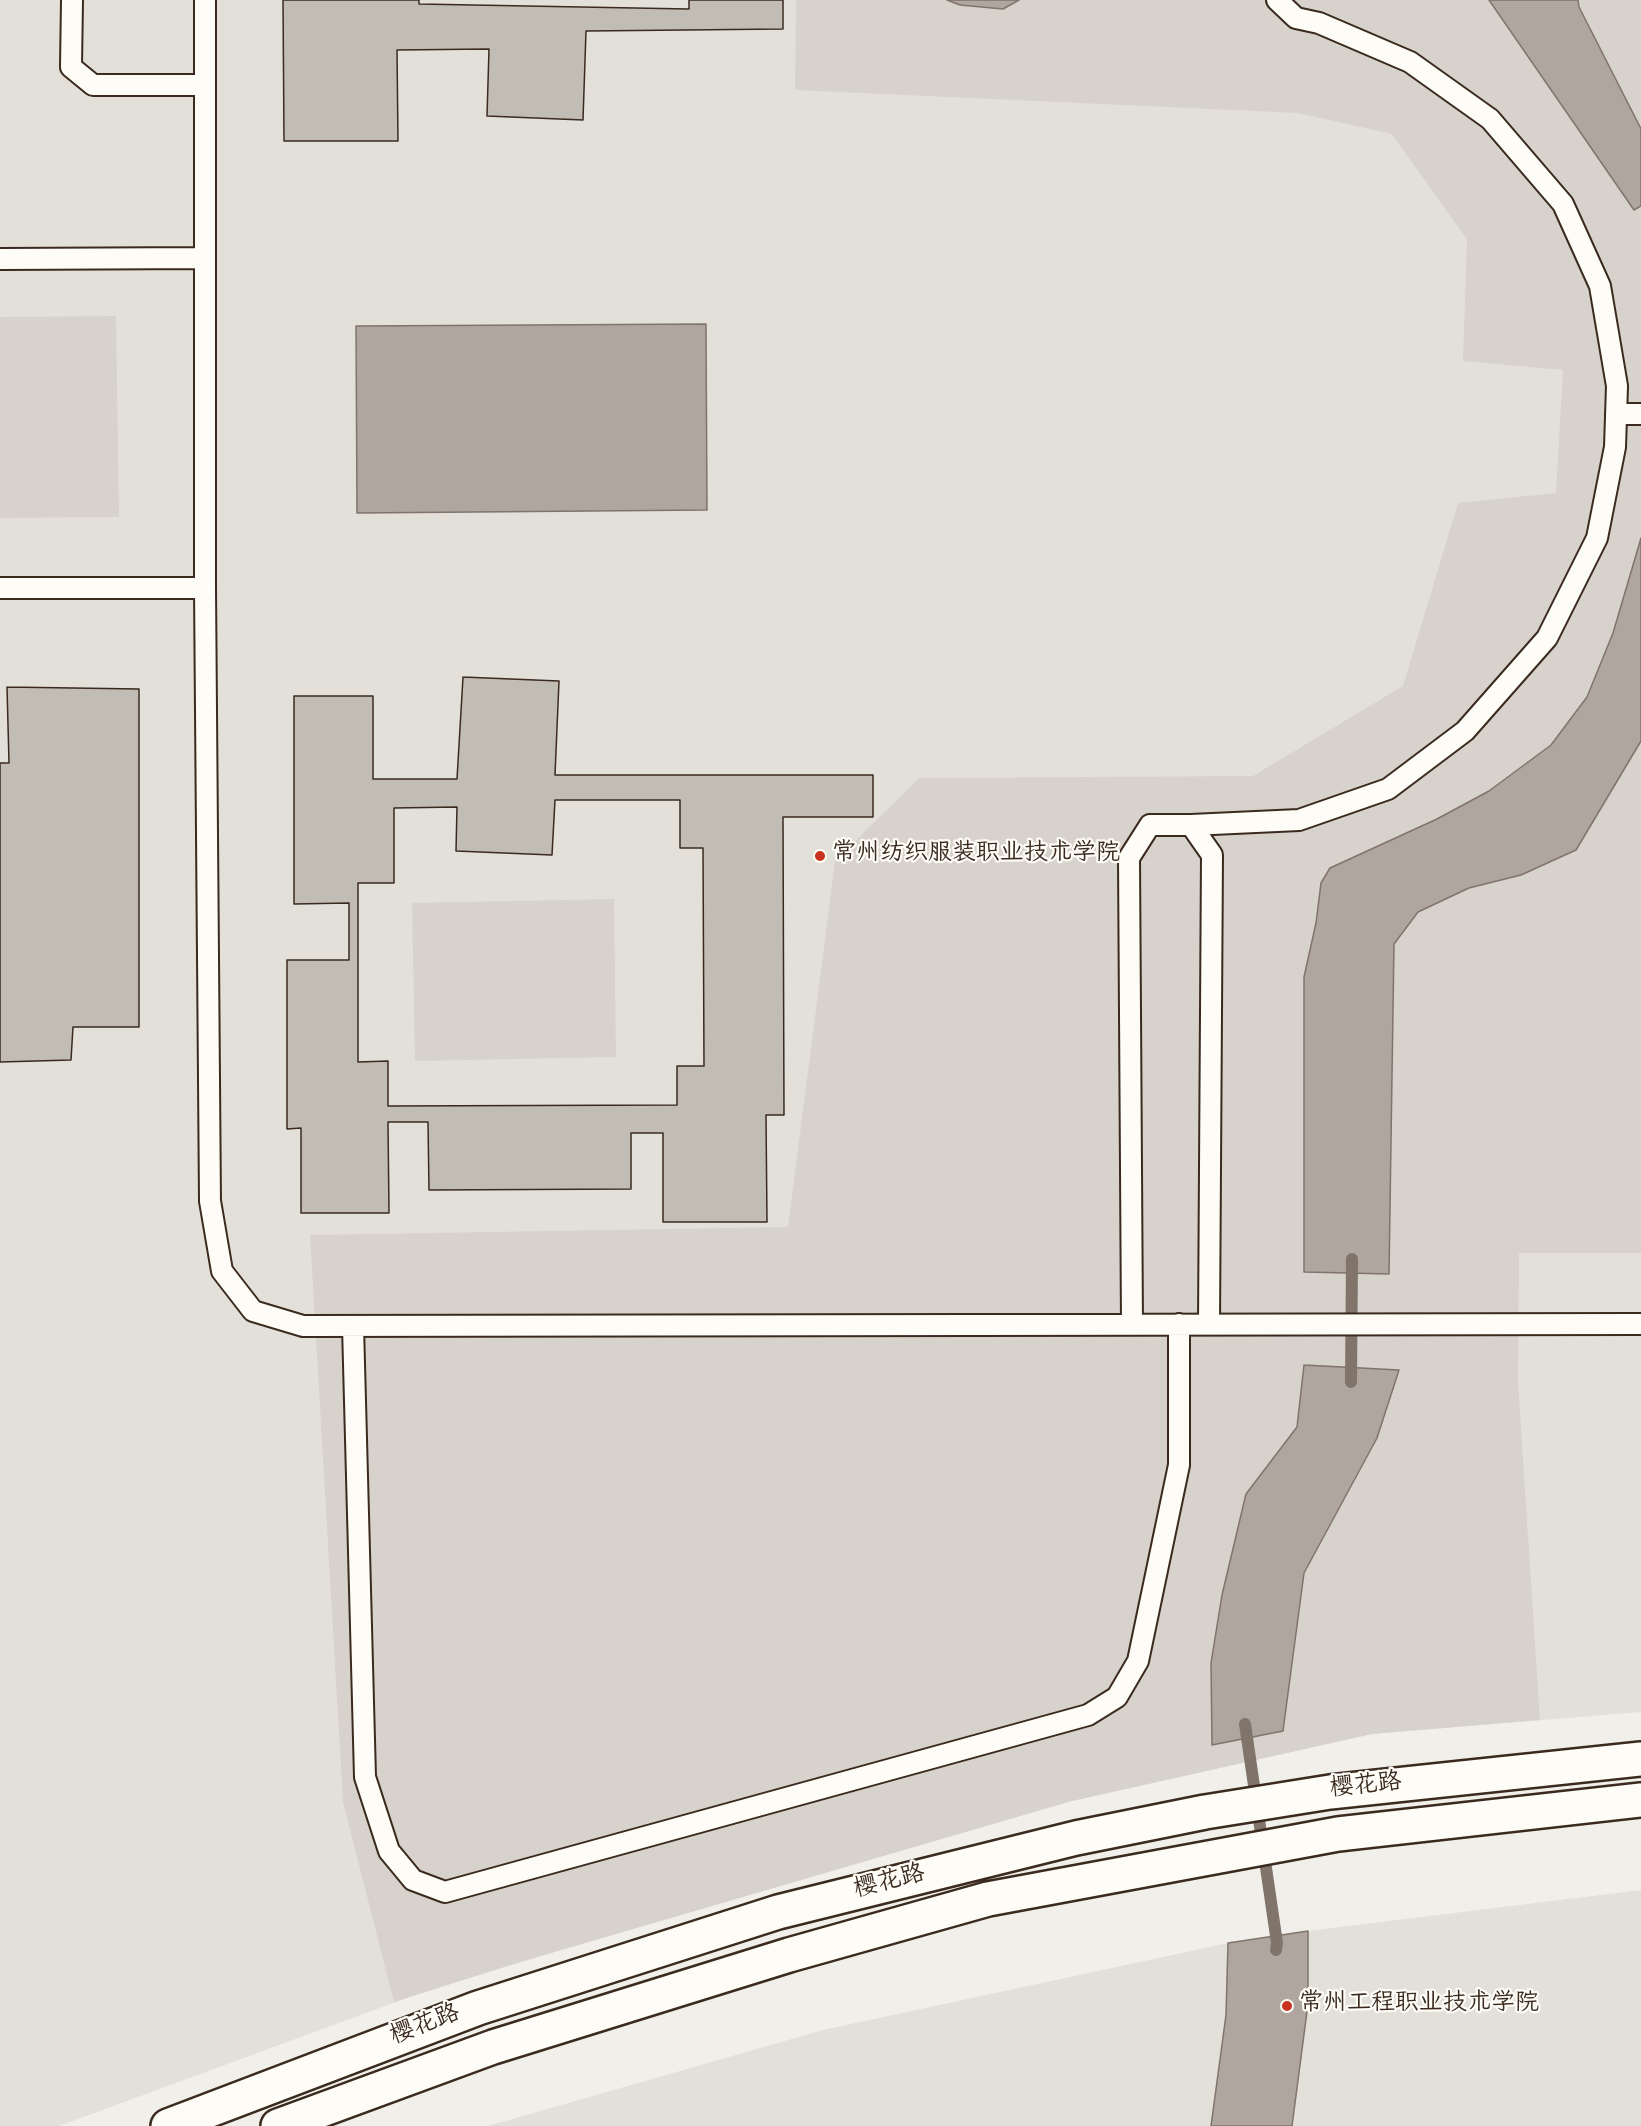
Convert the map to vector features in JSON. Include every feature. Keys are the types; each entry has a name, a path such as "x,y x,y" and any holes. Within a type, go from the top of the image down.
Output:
{"street":[{"name":"樱花路","path":"168,2126 478,2008 778,1912 1076,1838 1205,1812 1295,1797 1641,1759"},
{"name":"樱花路","path":"278,2126 493,2047 789,1955 988,1899 1338,1834 1641,1800"}],"lane":[{"path":"72,0 71,67 93,86 205,86"},
{"path":"205,0 205,588 210,1201 222,1271 253,1311 303,1326 1641,1324"},
{"path":"1132,1324 1129,858 1150,825 1299,820 1388,789 1465,731 1547,638 1596,537 1615,447 1617,386 1600,286 1563,204 1490,119 1481,112 1410,62 1319,23 1296,18 1277,0"},
{"path":"0,258 205,258"},
{"path":"1616,414 1641,414"},
{"path":"0,588 205,588"},
{"path":"1191,825 1212,855 1209,1324"},
{"path":"353,1326 365,1777 389,1851 413,1880 445,1893 1088,1714 1117,1697 1138,1661 1179,1465 1179,1324"}],"shaded area":[{"name":"常州纺织服装职业技术学院","path":"0,0 1641,0 1641,1712 1372,1734 969,1824 415,1995 59,2126 0,2126"},
{"path":"796,0 1641,0 1641,1253 1519,1253 1518,1382 1540,1720 1372,1734 1072,1801 510,1965 394,2002 343,1802 310,1235 788,1227 835,861 919,778 1253,776 1403,686 1458,503 1556,493 1563,370 1463,361 1467,239 1392,134 1298,113 795,90"},
{"path":"947,0 1019,0 1003,9 960,5"},
{"path":"1489,0 1578,0 1579,7 1641,129 1641,206 1634,210"},
{"path":"116,316 119,517 0,518 0,317"},
{"path":"706,324 707,510 357,513 356,326"},
{"path":"1641,538 1641,741 1576,850 1521,875 1469,888 1418,912 1394,944 1389,1274 1304,1272 1304,977 1316,923 1321,883 1330,868 1437,819 1489,791 1551,745 1587,697 1613,633"},
{"path":"614,899 616,1057 415,1061 412,903"},
{"path":"1304,1365 1399,1370 1377,1438 1304,1573 1283,1731 1212,1745 1211,1663 1222,1595 1246,1494 1297,1427"},
{"name":"常州工程职业技术学院","path":"1641,1890 1641,2126 488,2126 823,2030 1228,1943"},
{"path":"1308,1931 1308,2004 1292,2126 1211,2126 1226,2015 1228,1943"}],"building":[{"path":"283,0 419,0 419,4 689,9 689,0 783,0 783,29 586,31 583,120 487,116 489,49 397,50 398,141 284,141"},
{"path":"463,677 559,681 555,775 873,775 873,817 783,817 784,1115 766,1115 767,1222 663,1222 663,1133 631,1133 631,1189 429,1190 428,1122 388,1122 389,1213 301,1213 301,1128 287,1129 287,960 349,960 349,903 294,904 294,696 373,696 373,779 457,779","holes":["555,800 680,800 680,848 703,848 704,1066 677,1066 677,1105 388,1106 388,1061 358,1062 358,883 394,883 394,808 457,807 456,851 552,855"]},
{"path":"7,687 139,689 139,1027 73,1027 71,1060 0,1062 0,763 9,763"}],"waterway":[{"path":"1351,1382 1352,1259"},
{"path":"1245,1724 1277,1943 1276,1950"}],"place":[{"name":"常州纺织服装职业技术学院","path":"820,856"},
{"name":"常州工程职业技术学院","path":"1287,2006"}]}
